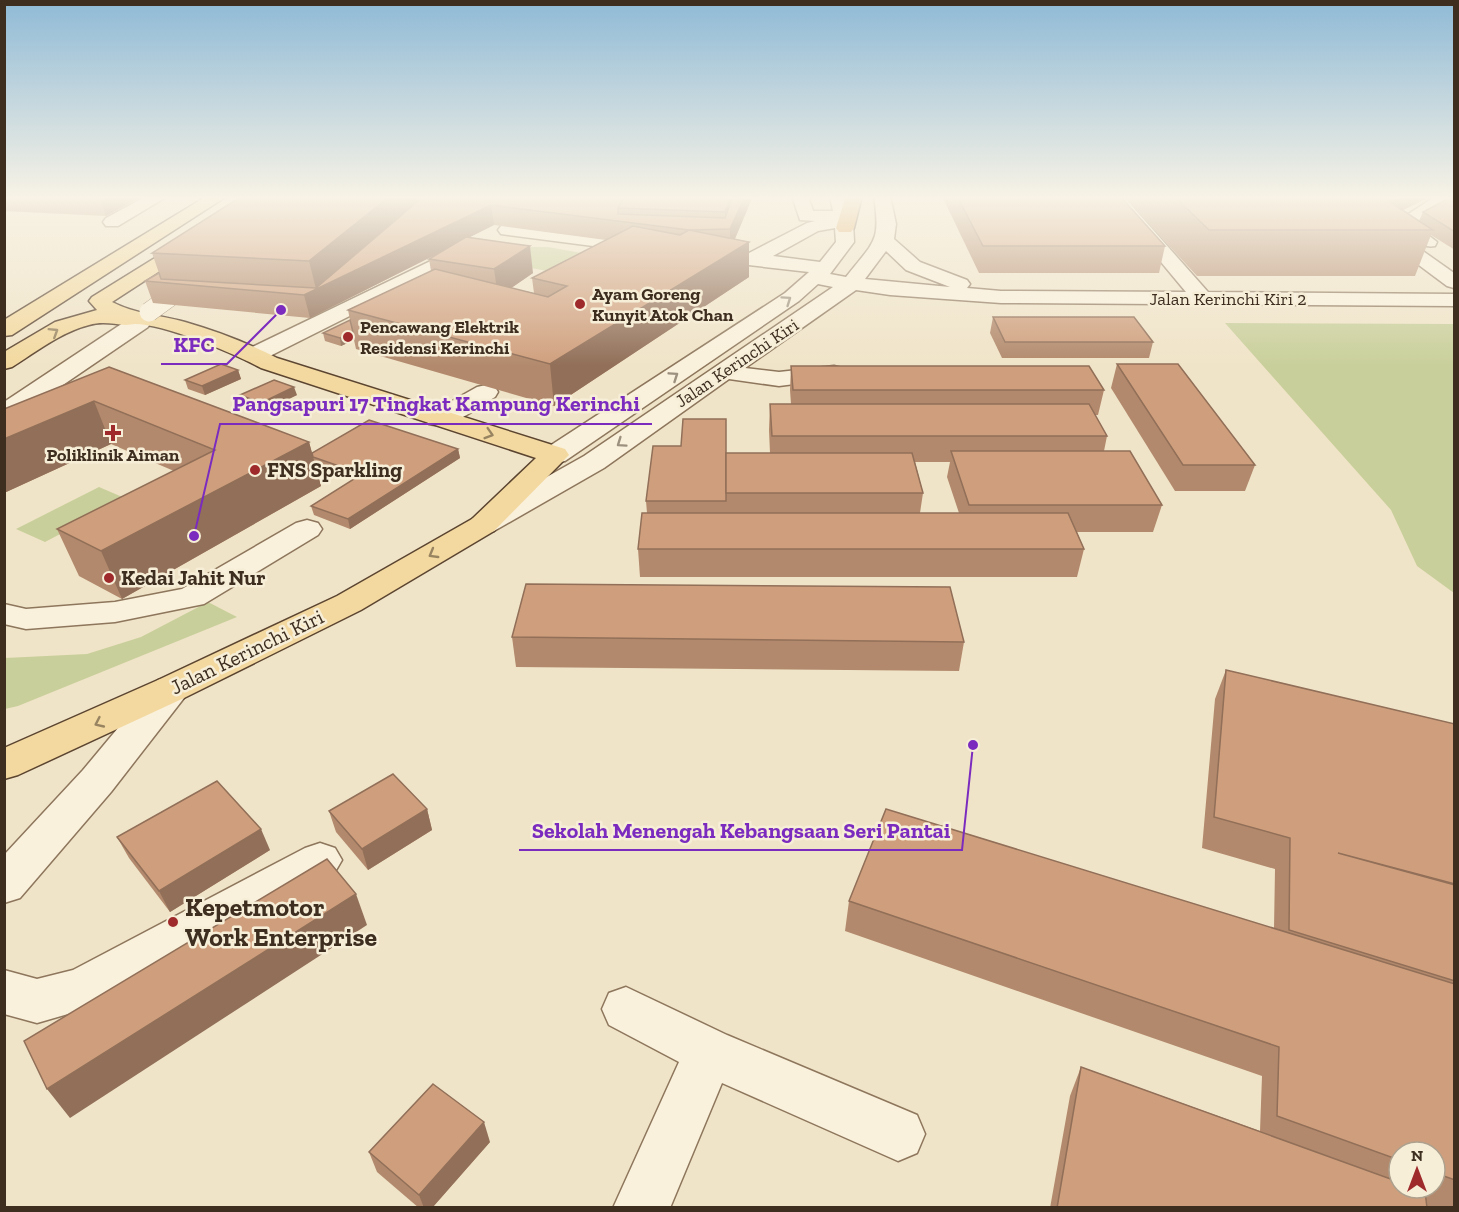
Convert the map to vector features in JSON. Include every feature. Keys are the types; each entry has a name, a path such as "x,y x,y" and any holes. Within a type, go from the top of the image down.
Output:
{"main road":[{"path":"4,330 128,253"},
{"path":"177,253 99,301 109,309 176,327 262,359"},
{"path":"4,362 64,325 81,319 117,316 144,317 167,328 438,419 555,455"},
{"name":"Jalan Kerinchi Kiri","path":"4,765 171,689 349,603 483,525 555,455"},
{"path":"4,757 51,745"},
{"path":"4,776 51,745"},
{"path":"4,789 51,745"}],"street":[{"path":"262,359 464,253"},
{"path":"703,253 752,266 823,270 857,277 977,293"},
{"path":"752,266 773,253"},
{"name":"Jalan Kerinchi Kiri","path":"555,455 792,297 823,270 837,253"},
{"name":"Jalan Kerinchi Kiri","path":"483,525 594,462 808,314 857,277 875,253"},
{"path":"899,253 913,266 977,293"},
{"path":"1172,253 1205,285"},
{"path":"1414,253 1452,280"},
{"path":"4,414 216,264"},
{"path":"1415,278 1452,280"},
{"name":"Jalan Kerinchi Kiri 2","path":"977,293 1001,297 1205,285 1455,300"},
{"path":"808,314 857,306 977,293"},
{"path":"724,371 772,380 797,379 854,369"},
{"path":"438,419 486,392"},
{"path":"4,614 26,619 115,612 192,597 307,529"},
{"path":"4,885 97,781 171,689"},
{"path":"4,992 38,1001 82,990 320,860"},
{"path":"626,1009 710,1052 898,1134"},
{"path":"641,1208 710,1052"}],"green space":[{"path":"505,253 579,253 621,260 588,279 485,259"},
{"path":"1225,323 1454,324 1454,593 1417,566 1391,510"},
{"path":"99,487 127,499 45,542 16,529"},
{"path":"208,602 237,617 18,706 5,709 5,658 87,654 141,637"}],"building":[{"path":"153,253 320,253 309,261"},
{"path":"358,253 392,253 304,295 145,281 159,273 161,279 316,288"},
{"path":"440,253 520,253 494,269 429,259"},
{"path":"581,253 732,253 550,364 348,310 435,269 548,297 567,286 532,278"},
{"path":"993,317 1134,317 1153,342 1005,342"},
{"path":"350,320 353,332 340,338 323,333"},
{"path":"221,364 238,370 202,386 185,380"},
{"path":"1117,364 1178,364 1255,465 1183,465"},
{"path":"791,366 1089,366 1104,390 793,390"},
{"path":"109,367 309,442 101,551 57,529 215,450 94,401 4,439 4,409"},
{"path":"274,380 294,387 261,403 240,395"},
{"path":"770,404 1089,404 1107,436 772,436"},
{"path":"683,419 726,419 726,501 646,501 653,446 681,446"},
{"path":"369,420 458,449 348,519 311,506 362,474 313,457 312,453"},
{"path":"951,451 1130,451 1162,505 969,505"},
{"path":"726,453 912,453 923,493 726,493"},
{"path":"642,513 1068,513 1084,549 638,549"},
{"path":"526,584 950,587 964,642 512,637"},
{"path":"1226,670 1455,724 1455,884 1338,853 1455,885 1455,981 1289,930 1290,838 1214,817"},
{"path":"393,774 427,809 362,849 329,811"},
{"path":"217,781 261,829 159,891 117,837"},
{"path":"886,809 1455,984 1455,1180 1447,1177 1447,1140 1387,1140 1387,1156 1277,1116 1279,1047 849,901"},
{"path":"327,859 356,894 47,1089 24,1041"},
{"path":"1081,1067 1387,1178 1387,1200 1426,1200 1427,1208 1057,1208"},
{"path":"433,1084 484,1122 419,1195 369,1152"}],"place":[{"name":"Ayam Goreng Kunyit Atok Chan","path":"580,304"},
{"name":"KFC","path":"281,310"},
{"name":"Pencawang Elektrik Residensi Kerinchi","path":"348,337"},
{"name":"Poliklinik Aiman","path":"113,433"},
{"name":"FNS Sparkling","path":"255,470"},
{"name":"Pangsapuri 17 Tingkat Kampung Kerinchi","path":"194,536"},
{"name":"Kedai Jahit Nur","path":"109,578"},
{"name":"Sekolah Menengah Kebangsaan Seri Pantai","path":"973,745"},
{"name":"Kepetmotor Work Enterprise","path":"173,922"}]}
